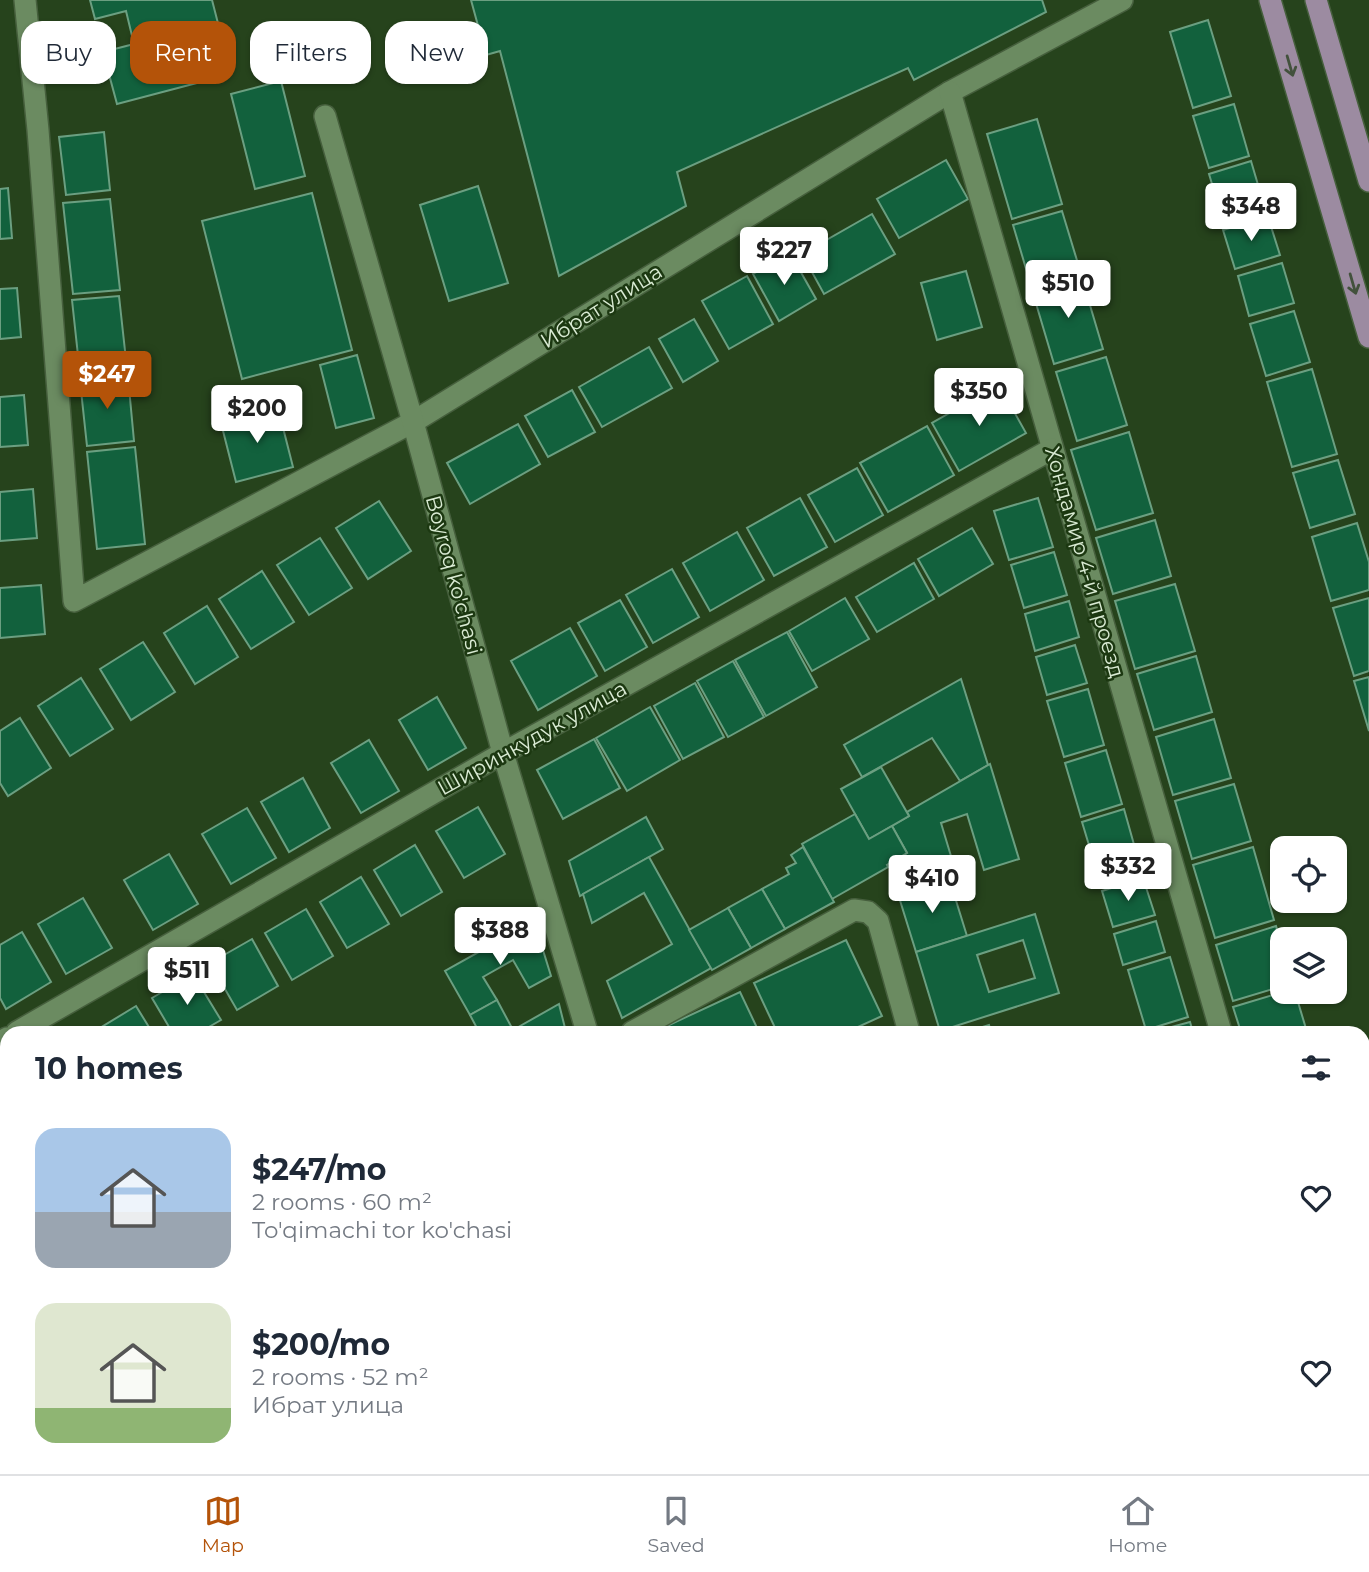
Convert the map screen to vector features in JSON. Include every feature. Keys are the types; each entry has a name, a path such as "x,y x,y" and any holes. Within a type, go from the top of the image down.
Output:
{"main road":[{"path":"1270,0 1369,337"},
{"path":"1316,0 1369,181"}],"street":[{"name":"Ибрат улица","path":"25,0 38,130 74,601 412,422 950,92 1122,0"},
{"name":"Хондамир 4-й проезд","path":"950,92 1219,1026"},
{"name":"Boyroq ko'chasi","path":"325,116 503,753 585,1026"},
{"name":"Ширинкудук улица","path":"27,1026 503,753 1052,449"},
{"path":"643,1026 853,910 868,912 878,921 907,1026"}],"building":[{"path":"90,0 212,0 217,21 130,21 130,28 126,11 95,19"},
{"path":"471,0 1042,0 1046,12 914,80 908,68 677,172 686,206 559,276 500,51 488,54 488,21 477,21"},
{"path":"1208,20 1231,96 1193,108 1170,32"},
{"path":"130,45 130,84 193,84 117,104 112,84 116,84 116,49"},
{"path":"269,84 282,84 305,176 255,189 231,94"},
{"path":"1234,104 1249,156 1209,168 1193,116"},
{"path":"1037,119 1062,204 1012,219 987,134"},
{"path":"104,132 110,190 66,195 59,137"},
{"path":"946,160 968,199 899,238 877,199"},
{"path":"1251,161 1266,212 1224,224 1209,174"},
{"path":"478,186 508,283 449,301 420,205"},
{"path":"8,188 12,238 0,239 0,189"},
{"path":"312,193 352,350 242,379 202,221"},
{"path":"110,199 120,290 73,294 63,203"},
{"path":"1062,211 1079,267 1030,282 1013,225"},
{"path":"872,214 895,254 824,294 802,254"},
{"path":"1268,217 1280,255 1235,269 1223,230"},
{"path":"790,253 816,299 779,321 753,274"},
{"path":"1282,263 1294,303 1249,316 1238,276"},
{"path":"966,271 982,327 937,340 921,283"},
{"path":"1081,275 1103,349 1054,364 1032,290"},
{"path":"747,276 773,324 729,349 702,301"},
{"path":"17,288 21,337 0,339 0,289"},
{"path":"119,296 127,369 80,374 72,300"},
{"path":"1294,311 1310,362 1266,376 1250,324"},
{"path":"694,319 718,361 683,382 659,339"},
{"path":"649,347 672,388 602,427 579,387"},
{"path":"357,355 374,418 336,428 320,365"},
{"path":"1106,357 1127,425 1077,441 1056,372"},
{"path":"1312,369 1337,454 1292,467 1267,382"},
{"path":"128,377 134,441 87,446 80,381"},
{"path":"999,385 1026,433 959,471 932,423"},
{"path":"572,390 595,432 548,457 525,416"},
{"path":"24,395 28,445 0,447 0,397"},
{"path":"278,408 293,467 236,482 221,423"},
{"path":"518,424 540,464 470,504 447,463"},
{"path":"927,426 954,475 888,512 860,463"},
{"path":"1129,432 1153,513 1096,530 1071,450"},
{"path":"135,447 145,544 97,549 87,452"},
{"path":"1338,460 1355,514 1310,528 1293,473"},
{"path":"857,468 883,515 835,542 808,495"},
{"path":"33,489 37,538 0,541 0,492"},
{"path":"800,498 827,547 774,576 747,528"},
{"path":"1038,498 1053,547 1009,560 994,511"},
{"path":"379,501 411,551 368,579 336,528"},
{"path":"1155,520 1171,576 1113,594 1096,538"},
{"path":"1357,523 1369,562 1369,590 1331,601 1312,537"},
{"path":"972,528 993,564 939,596 918,559"},
{"path":"737,532 764,580 710,611 683,563"},
{"path":"320,538 352,588 309,615 277,565"},
{"path":"1054,552 1067,595 1024,608 1011,565"},
{"path":"914,563 934,599 877,632 856,597"},
{"path":"672,569 699,617 653,643 626,595"},
{"path":"262,571 294,622 251,649 219,599"},
{"path":"1175,584 1195,651 1135,669 1115,601"},
{"path":"41,585 45,634 0,638 0,588"},
{"path":"845,598 869,639 812,671 789,631"},
{"path":"1369,598 1369,671 1354,676 1333,608"},
{"path":"620,600 647,647 605,671 578,623"},
{"path":"1069,601 1079,637 1035,651 1025,614"},
{"path":"207,606 238,657 195,684 164,633"},
{"path":"570,628 597,676 538,710 511,661"},
{"path":"787,632 817,687 766,716 735,660"},
{"path":"143,642 175,692 131,720 100,669"},
{"path":"1075,645 1087,683 1047,695 1036,657"},
{"path":"1196,656 1212,712 1154,730 1137,674"},
{"path":"733,661 764,717 728,737 697,681"},
{"path":"1369,677 1369,731 1354,681"},
{"path":"81,678 113,729 70,756 38,706"},
{"path":"961,679 988,765 960,781 932,738 862,777 844,745"},
{"path":"695,683 724,737 683,759 654,706"},
{"path":"1088,689 1104,745 1064,757 1047,701"},
{"path":"437,697 466,748 428,770 399,720"},
{"path":"650,707 680,760 627,791 596,738"},
{"path":"20,718 51,768 8,796 0,783 0,731"},
{"path":"1214,719 1231,778 1173,795 1156,737"},
{"path":"594,739 620,788 563,819 537,770"},
{"path":"369,740 399,791 361,813 331,763"},
{"path":"1106,750 1122,804 1081,817 1065,763"},
{"path":"990,764 1019,859 984,870 967,814 941,823 957,876 898,894 889,864 907,853 892,826 909,816 907,812"},
{"path":"881,767 909,816 869,839 841,789"},
{"path":"303,778 330,828 289,852 261,802"},
{"path":"1234,784 1251,841 1192,859 1175,801"},
{"path":"478,807 505,854 464,878 436,831"},
{"path":"247,808 276,858 231,884 202,834"},
{"path":"1124,809 1142,873 1101,885 1082,822"},
{"path":"855,814 869,839 892,826 907,853 832,899 802,844"},
{"path":"646,817 663,849 580,896 569,861"},
{"path":"415,845 442,892 401,916 374,870"},
{"path":"803,847 834,902 785,929 762,889 789,874 786,868 796,863 791,855"},
{"path":"1253,847 1274,920 1215,938 1193,865"},
{"path":"169,854 198,904 153,930 124,880"},
{"path":"649,857 711,968 622,1018 607,981 672,944 644,893 592,923 583,894"},
{"path":"361,877 389,924 347,948 320,902"},
{"path":"949,878 967,936 916,952 898,894"},
{"path":"1143,878 1155,915 1113,927 1102,891"},
{"path":"762,889 785,929 751,948 728,908"},
{"path":"83,898 112,948 66,974 38,924"},
{"path":"728,908 751,948 712,970 689,930"},
{"path":"306,909 333,956 292,980 265,933"},
{"path":"1035,914 1059,993 956,1026 938,1026 916,952","holes":["1023,940 1035,978 989,992 977,955"]},
{"path":"534,921 551,976 529,988 513,960 483,977 497,1000 470,1015 445,971"},
{"path":"1156,921 1165,952 1123,965 1114,934"},
{"path":"1270,928 1270,990 1233,1001 1216,945"},
{"path":"22,932 51,982 6,1009 0,998 0,945"},
{"path":"252,939 278,986 237,1010 210,963"},
{"path":"846,940 882,1016 860,1026 774,1026 754,983"},
{"path":"1170,957 1188,1017 1159,1026 1145,1026 1128,970"},
{"path":"193,974 221,1020 210,1026 168,1026 152,998"},
{"path":"740,992 756,1026 667,1026"},
{"path":"1270,996 1270,1004 1299,1004 1305,1026 1239,1026 1233,1007"},
{"path":"497,1000 511,1026 476,1026 470,1015"},
{"path":"559,1004 564,1026 520,1026"},
{"path":"136,1006 148,1026 103,1026"},
{"path":"1190,1022 1191,1026 1175,1026"}]}
